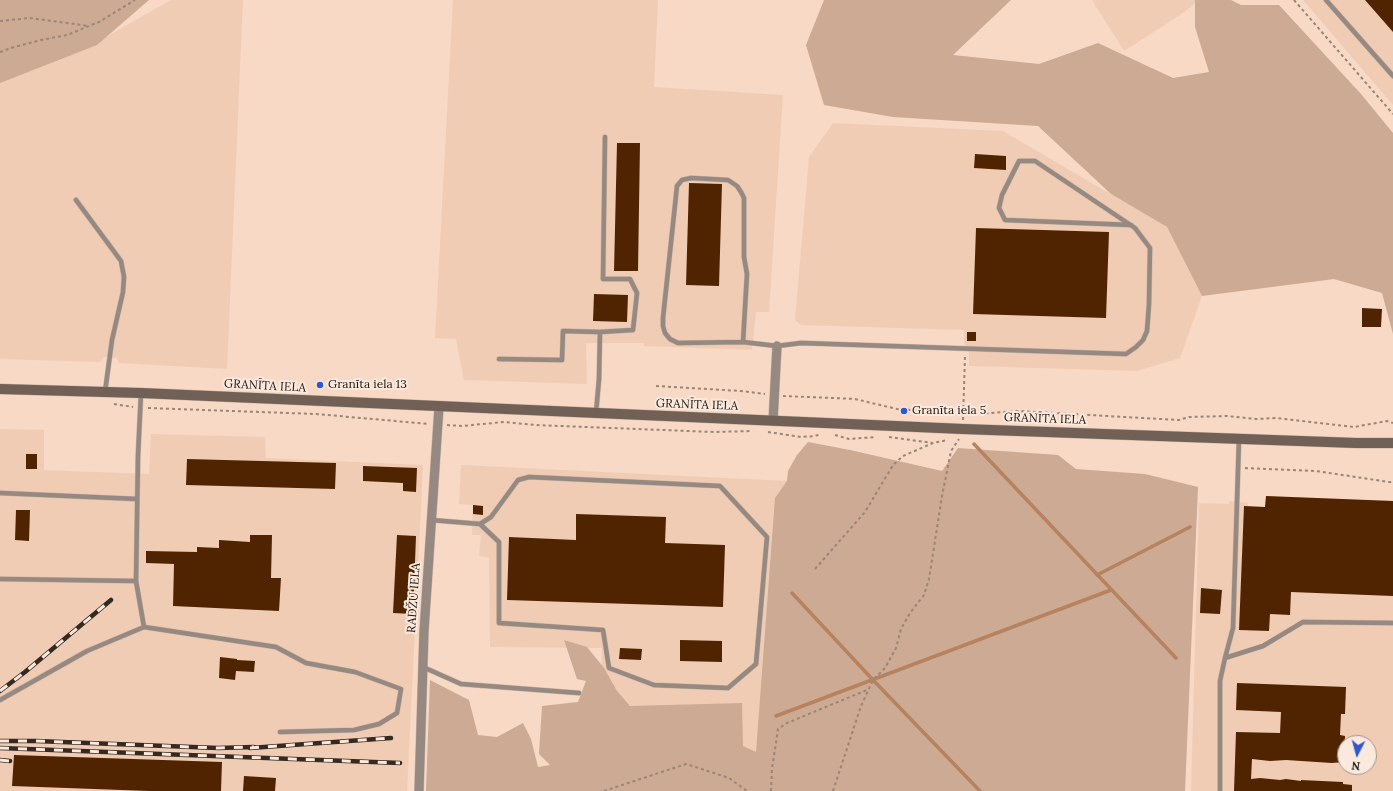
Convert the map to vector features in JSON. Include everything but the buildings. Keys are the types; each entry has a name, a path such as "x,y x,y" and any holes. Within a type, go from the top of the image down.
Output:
{"main road":[{"name":"GRANĪTA IELA","path":"0,389 141,393 962,429 1356,443 1393,443"}],"street":[{"path":"773,421 777,346"},
{"name":"RADŽU IELA","path":"419,791 423,667 439,407"}],"lane":[{"path":"1326,0 1393,76"},
{"path":"499,359 562,360 562,331 600,332 632,330 637,293 630,280 603,278 605,137"},
{"path":"743,342 747,274 744,257 744,198 737,186 728,180 691,178 682,180 676,186 663,318 665,333 670,339 678,343 743,342 777,346 802,343 1126,354 1143,340 1147,331 1150,304 1150,248 1134,228 1131,225 1035,161 1019,161 1002,195 999,208 1005,220 1131,225"},
{"path":"76,200 121,261 124,277 123,292 112,340 105,392"},
{"path":"596,413 599,379 600,332"},
{"path":"141,393 136,581 144,627"},
{"path":"1220,791 1220,681 1233,628 1239,438"},
{"path":"431,520 480,524 492,517 518,480 529,477 720,486 767,537 756,664 728,688 654,685 609,668 603,630 499,623 499,542 480,524"},
{"path":"0,493 138,500"},
{"path":"0,579 136,581"},
{"path":"1226,658 1263,646 1303,622 1393,623"},
{"path":"0,700 87,651 144,627 276,647 306,663 355,672 401,689 396,714 379,724 354,730 280,732"},
{"path":"423,667 461,684 579,693"}],"path":[{"path":"0,52 41,40 67,35 99,22 134,0"},
{"path":"1294,0 1393,114"},
{"path":"0,21 30,18 90,26"},
{"path":"833,791 861,706 868,690 873,680 885,668 896,648 901,629 924,595 930,579 942,496 951,451 960,437 962,429 965,349"},
{"path":"656,386 741,391 775,395 855,399 897,409 963,415 1018,411 1179,420 1189,417 1227,416 1256,420 1276,418 1354,427 1387,421 1393,422"},
{"path":"113,404 141,408 316,414 462,426 504,422 706,432 752,432"},
{"path":"815,568 841,541 865,512 893,465 903,456 933,443 954,438 962,429"},
{"path":"766,432 801,437 815,436 823,433"},
{"path":"832,434 849,439 880,436"},
{"path":"888,437 933,443"},
{"path":"1238,468 1316,471 1393,482"},
{"path":"771,791 772,769 778,729 786,723 868,690"},
{"path":"604,791 686,764 728,778 747,791"}],"shaded area":[{"path":"0,0 149,0 97,45 0,83"},
{"path":"171,0 243,0 227,369 119,363 117,358 104,357 100,362 0,359 0,64 92,45"},
{"path":"453,0 658,0 654,87 783,95 769,312 756,312 752,350 644,346 644,343 586,343 587,384 464,380 456,339 435,338"},
{"path":"824,0 1011,0 953,55 1039,64 1098,43 1173,78 1209,72 1195,27 1195,0 1231,0 1241,5 1279,5 1361,94 1393,133 1393,334 1382,293 1334,279 1202,296 1167,227 1111,194 1038,126 893,117 824,105 806,45"},
{"path":"1092,0 1199,0 1180,15 1124,51"},
{"path":"1303,0 1393,0 1393,105"},
{"path":"833,123 1003,131 1167,227 1202,296 1180,358 1137,371 969,366 969,353 964,342 964,330 801,325 795,320 809,157"},
{"path":"0,429 44,430 44,470 149,474 151,434 265,437 266,458 423,465 407,791 0,791"},
{"path":"808,442 942,471 958,448 1058,455 1076,469 1145,474 1198,487 1185,791 426,791 430,680 469,700 478,735 497,737 523,723 531,739 538,767 550,765 539,754 542,706 578,702 586,681 577,679 564,640 587,647 604,668 617,691 630,706 742,703 743,746 756,752 775,498 787,481 788,471 797,455"},
{"path":"461,465 787,481 768,763 598,753 602,648 490,647 489,557 479,556 481,535 472,535 473,505 459,504"},
{"path":"1266,496 1393,501 1393,791 1191,791 1199,503 1229,504 1230,501 1248,503 1248,506 1265,507"}],"waterway":[{"path":"974,444 1176,658"},
{"path":"1097,575 1190,527"},
{"path":"776,716 1111,590"},
{"path":"792,593 980,791"}],"railway":[{"path":"0,691 111,600"},
{"path":"250,748 391,738"},
{"path":"0,741 218,748 254,747"},
{"path":"0,748 400,763"},
{"path":"0,760 10,761"}],"place":[{"name":"Granīta iela 13","path":"320,385"},
{"name":"Granīta iela 5","path":"904,411"}]}
